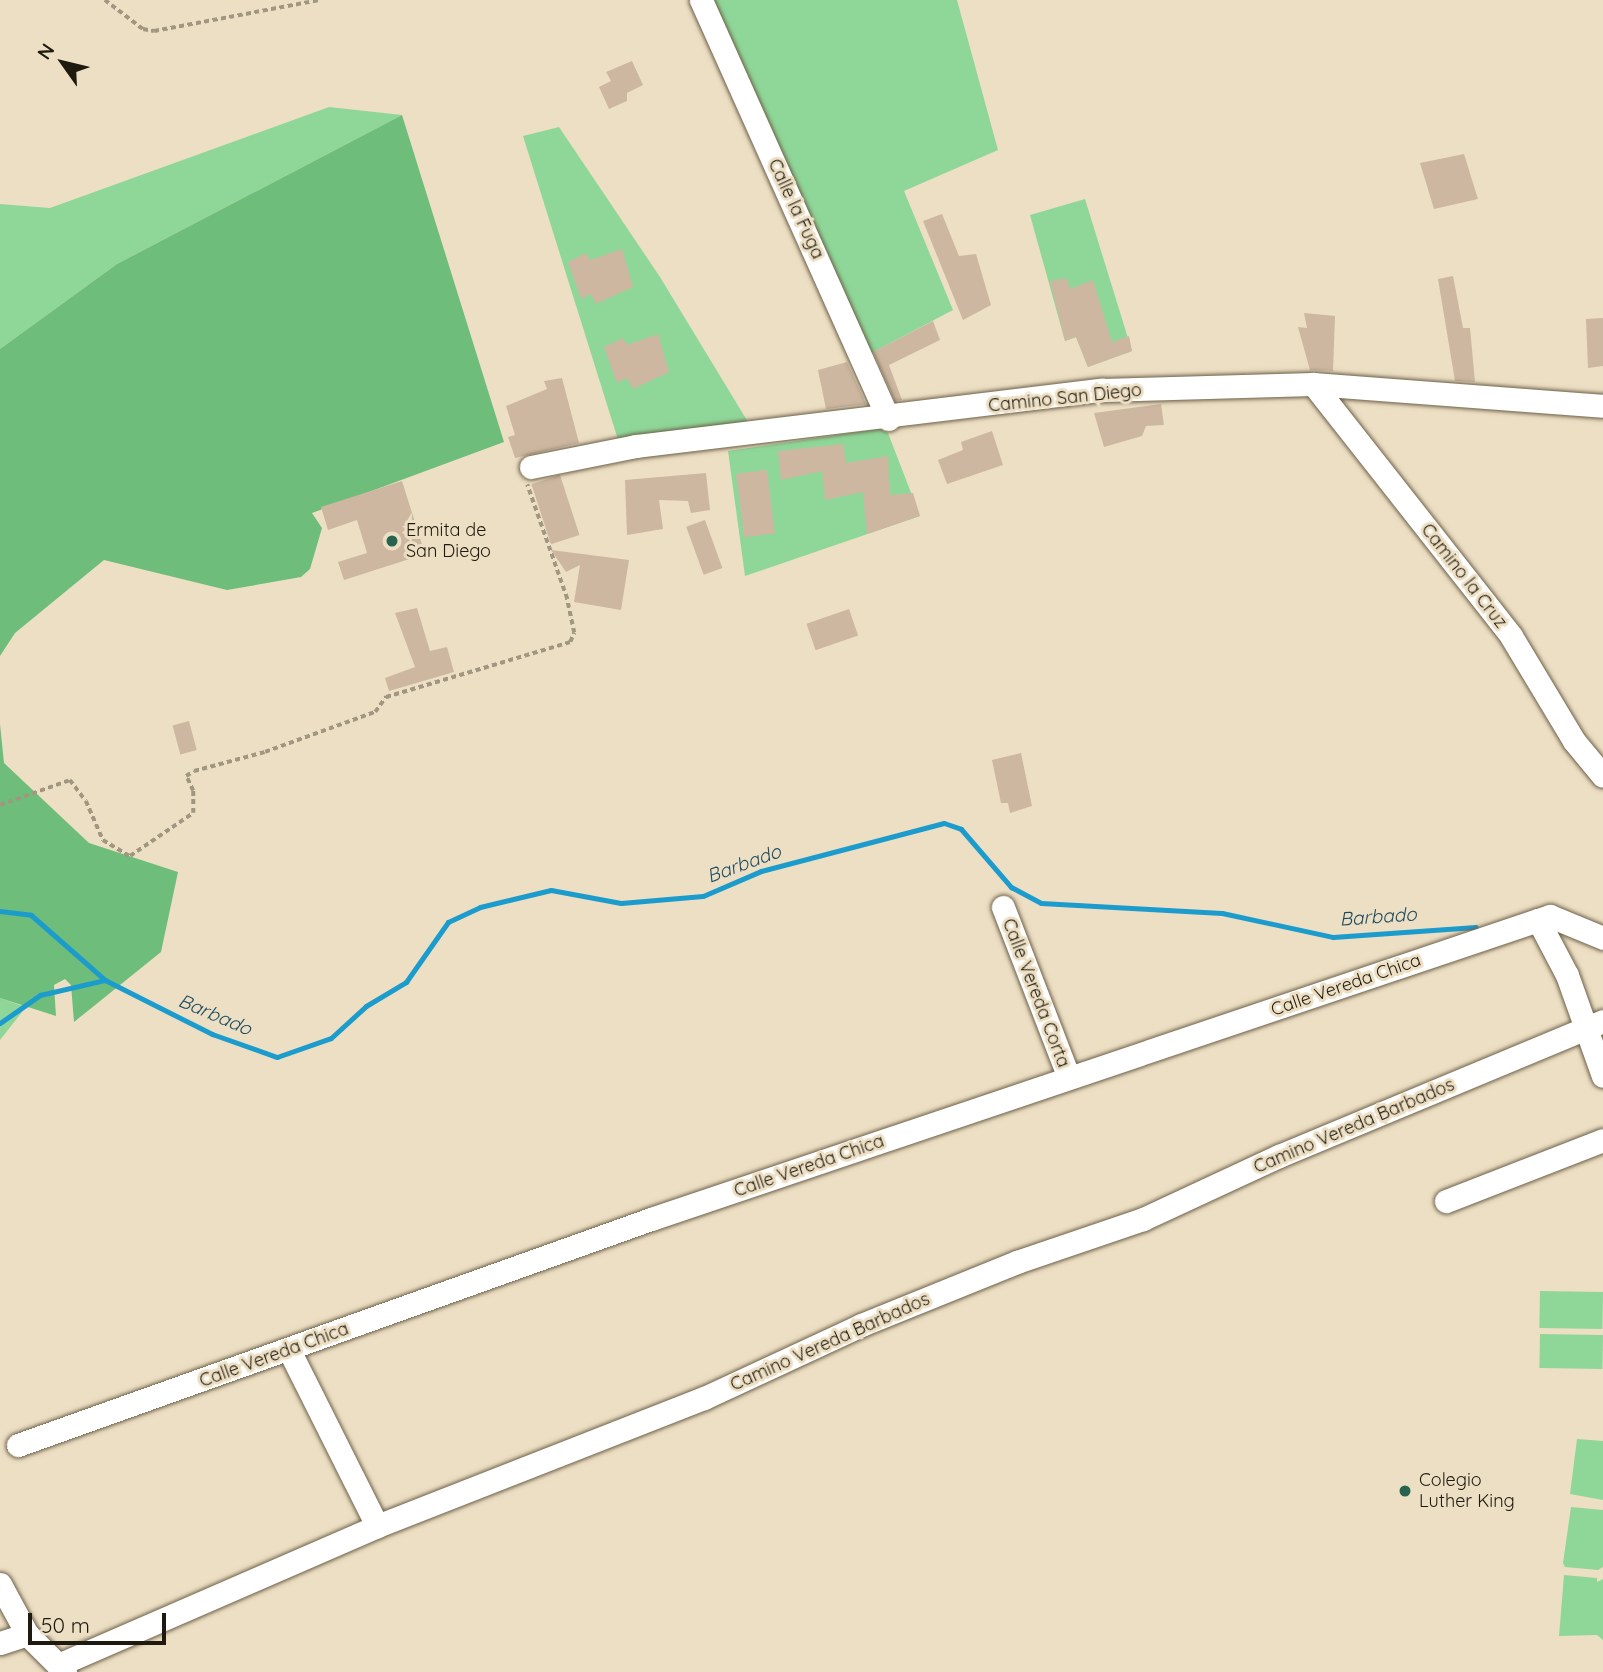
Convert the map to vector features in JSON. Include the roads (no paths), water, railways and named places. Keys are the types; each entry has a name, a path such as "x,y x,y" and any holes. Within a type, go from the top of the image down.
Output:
{"street":[{"name":"Calle la Fuga","path":"701,0 888,419"},
{"name":"Camino San Diego","path":"531,467 636,446 888,419 1102,390 1313,384 1603,406"},
{"name":"Camino la Cruz","path":"1313,384 1511,636 1574,741 1603,776"},
{"name":"Calle Vereda Corta","path":"1003,907 1069,1078"},
{"name":"Calle Vereda Chica","path":"18,1445 652,1219 1550,916 1603,938"},
{"path":"1538,920 1595,1026 1603,1076"},
{"name":"Camino Vereda Barbados","path":"61,1668 376,1526 704,1398 861,1325 1017,1262 1143,1219 1279,1156 1595,1026"},
{"path":"1446,1200 1603,1140"},
{"path":"289,1350 376,1526"},
{"path":"0,1584 27,1634 61,1668"},
{"path":"0,1643 27,1634"}],"waterway":[{"name":"Barbado","path":"0,911 31,915 105,980 212,1034 277,1057 331,1038 366,1006 406,982 448,922 480,907 551,890 621,903 703,896 761,871 944,823 961,829 1011,887 1041,903 1222,913 1333,937 1476,927"},
{"path":"0,1023 40,995 105,980"}],"place":[{"name":"Ermita de San Diego","path":"392,541"},
{"name":"Colegio Luther King","path":"1405,1491"}]}
